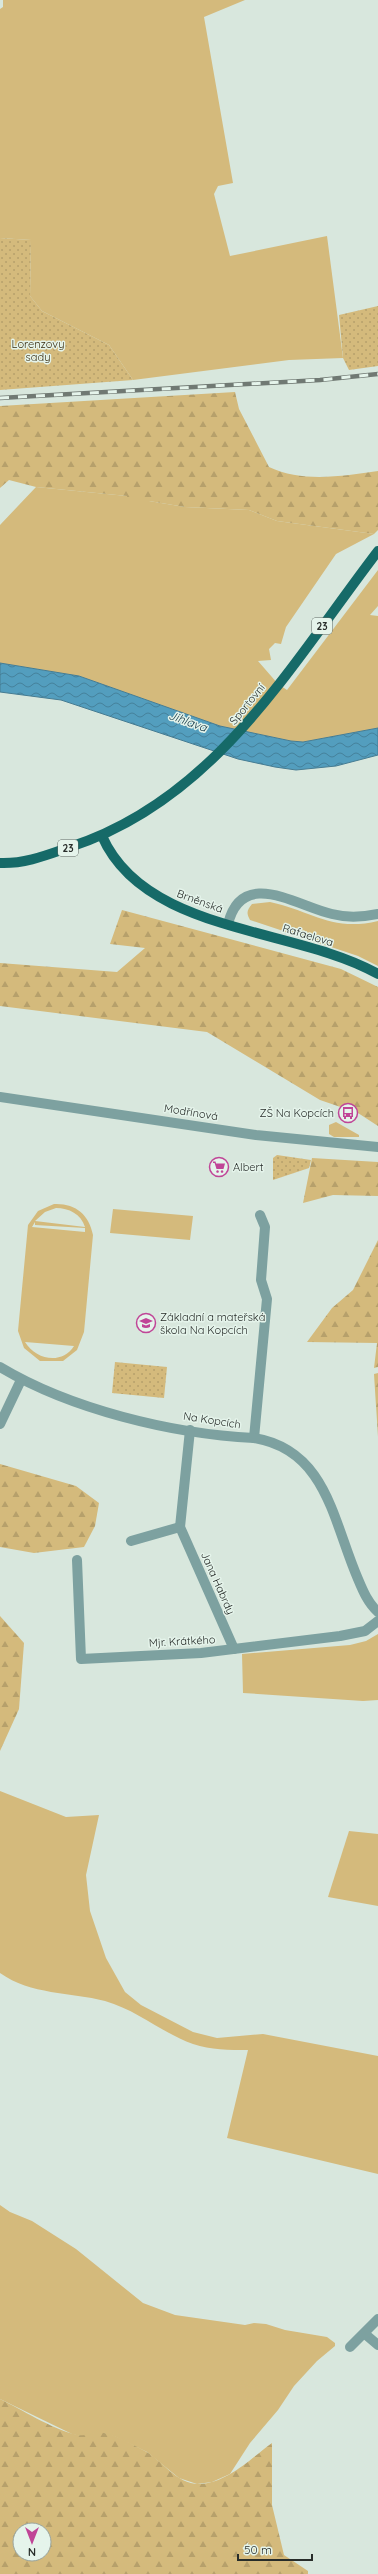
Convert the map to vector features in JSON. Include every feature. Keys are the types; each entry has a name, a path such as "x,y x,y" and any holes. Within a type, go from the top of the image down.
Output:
{"main road":[{"name":"Sportovní","path":"102,836 146,812 199,774 240,732 378,552"},
{"name":"Brněnská","path":"102,836 109,850 131,876 161,898 184,909 228,924"},
{"name":"23","path":"0,863 34,859 102,836"},
{"name":"Rafaelova","path":"228,924 346,960 378,974"}],"street":[{"name":"Brněnská","path":"228,924 235,905 240,900 254,894 285,897 323,912 343,916 378,914"},
{"name":"Modřínová","path":"0,1097 262,1136 378,1148"},
{"name":"Na Kopcích","path":"0,1367 21,1380 71,1401 112,1414 190,1430 254,1438 267,1299 261,1280 265,1227 260,1215"},
{"path":"0,1424 21,1380"},
{"name":"Jana Habrdy","path":"190,1430 180,1527 234,1650"},
{"path":"254,1438 279,1445 304,1462 316,1476 330,1500 366,1596 378,1612"},
{"path":"131,1541 180,1527"},
{"name":"Mjr. Krátkého","path":"77,1560 81,1659 194,1654 234,1650 354,1634 365,1631 378,1621"},
{"path":"350,2348 378,2320"},
{"path":"365,2334 378,2345"}],"green space":[{"path":"3,0 245,0 204,17 233,183 218,186 214,194 230,256 327,236 343,358 289,360 133,380 109,345 42,311 30,296 31,240 0,238 0,9 3,7"},
{"name":"Lorenzovy sady","path":"0,238 31,240 30,296 42,311 109,345 133,380 0,390"},
{"path":"378,306 378,366 349,370 343,358 339,315"},
{"path":"235,392 239,409 269,467 282,472 309,477 351,475 378,471 378,530 374,534 277,521 249,510 185,507 149,501 127,501 127,496 36,487 9,480 0,488 0,406"},
{"path":"36,487 127,496 127,501 149,501 185,507 249,510 277,521 374,534 336,554 286,627 281,644 275,643 269,649 271,660 258,661 278,684 287,690 378,570 378,606 370,615 378,616 378,728 303,742 291,741 220,726 79,676 0,663 0,525"},
{"path":"270,902 335,922 362,924 378,921 378,966 358,956 250,920 248,912 252,904"},
{"path":"122,910 341,969 378,987 378,1126 358,1113 320,1100 207,1032 0,1006 0,963 117,972 145,948 110,944"},
{"path":"336,1122 359,1135 359,1137 334,1137 329,1134 329,1125"},
{"path":"277,1155 311,1160 309,1168 273,1180 273,1158"},
{"path":"312,1158 378,1162 378,1196 333,1195 303,1203"},
{"path":"54,1204 68,1205 75,1208 80,1211 88,1221 93,1235 84,1332 77,1350 63,1361 40,1361 24,1348 18,1331 28,1225 38,1211","holes":["56,1208 65,1209 74,1213 81,1219 85,1227 35,1221 45,1212","35,1222 35,1225 85,1228 85,1232 32,1227","25,1342 74,1346 69,1352 56,1358 42,1356 30,1348"]},
{"path":"113,1209 193,1216 190,1240 110,1233"},
{"path":"378,1240 378,1367 374,1368 377,1343 307,1342 332,1308 353,1290"},
{"path":"115,1362 167,1367 164,1398 112,1393"},
{"path":"378,1373 378,1437 374,1374"},
{"path":"0,1464 76,1486 99,1503 95,1526 84,1547 34,1553 0,1547"},
{"path":"0,1616 24,1643 19,1709 0,1751"},
{"path":"378,1634 378,1700 363,1701 243,1693 242,1654 350,1645 366,1641"},
{"path":"0,1791 66,1817 99,1815 86,1875 90,1911 106,1958 125,1992 141,2005 193,2032 217,2038 263,2034 378,2056 378,2174 227,2138 248,2050 213,2049 193,2044 117,2005 92,1998 38,1989 12,1980 0,1973"},
{"path":"349,1831 378,1834 378,1906 328,1897"},
{"path":"0,2205 10,2212 32,2221 76,2249 143,2303 175,2315 245,2325 254,2323 266,2324 285,2330 327,2337 335,2343 335,2346 317,2361 294,2386 278,2410 250,2443 230,2474 212,2482 197,2484 179,2478 147,2452 116,2437 103,2433 85,2437 72,2434 0,2399"},
{"path":"0,2399 46,2423 65,2431 78,2435 104,2433 120,2438 152,2455 170,2471 183,2480 191,2483 209,2483 229,2475 272,2443 272,2505 284,2555 308,2571 308,2574 0,2574"}],"water":[{"name":"Jihlava","path":"0,663 79,676 220,726 291,741 303,742 378,728 378,755 336,766 296,770 238,759 61,700 0,692"}],"railway":[{"path":"0,398 320,380 378,374"}],"place":[{"name":"ZŠ Na Kopcích","path":"348,1113"},
{"name":"Albert","path":"219,1167"},
{"name":"Základní a mateřská škola Na Kopcích","path":"146,1323"}]}
